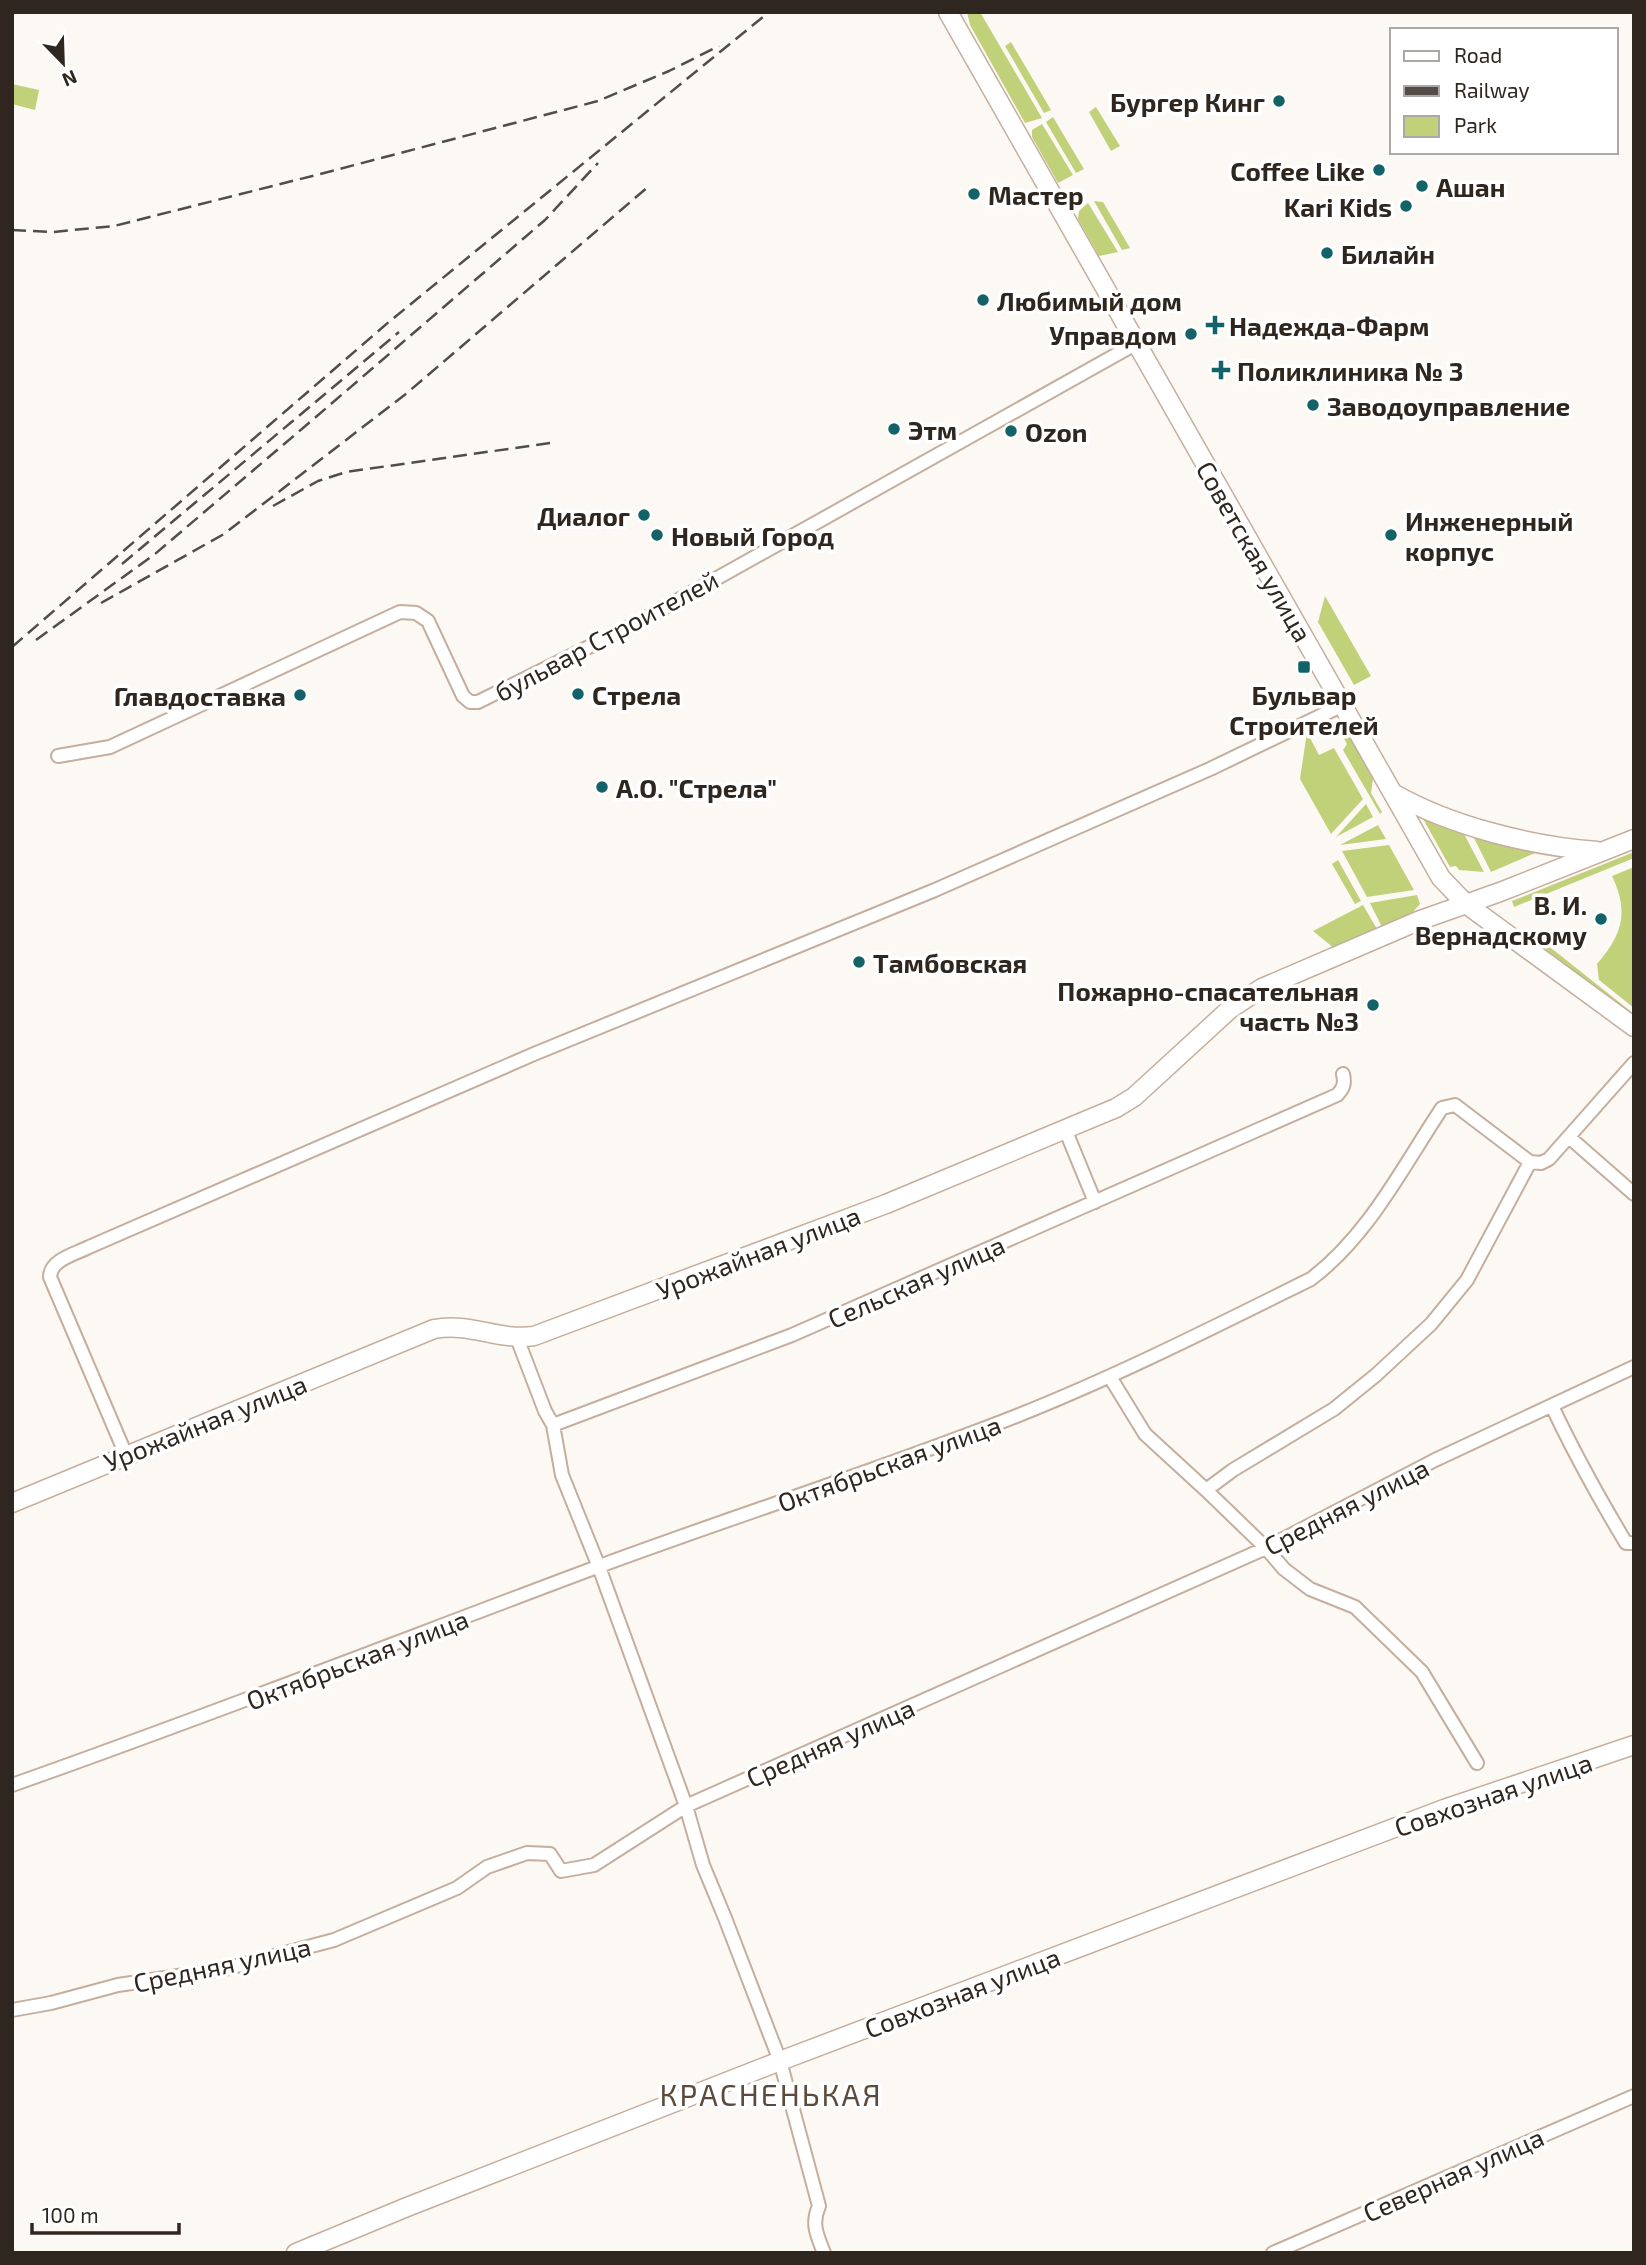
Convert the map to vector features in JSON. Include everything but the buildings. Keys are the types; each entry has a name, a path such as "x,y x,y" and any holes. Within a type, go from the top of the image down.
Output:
{"street":[{"name":"Советская улица","path":"948,12 1441,878 1466,904 1634,1027"},
{"name":"бульвар Строителей","path":"58,757 110,747 400,612 416,613 428,621 463,696 470,702 478,702 637,623 1137,343"},
{"path":"126,1455 50,1277 54,1265 89,1247 508,1065 957,880 1210,769 1343,705"},
{"path":"1392,793 1433,814 1517,838 1571,849 1604,851"},
{"name":"Урожайная улица","path":"12,1503 434,1329 452,1325 517,1338 534,1336 886,1204 1116,1108 1134,1097 1230,1009 1262,988 1418,921 1634,839"},
{"path":"1206,1490 1233,1470 1334,1409 1376,1375 1431,1324 1467,1280 1530,1162 1541,1163 1549,1159 1634,1063"},
{"name":"Сельская улица","path":"553,1425 792,1335 1337,1095 1345,1082 1343,1074"},
{"name":"Октябрьская улица","path":"12,1785 175,1728 599,1567 881,1467 1017,1416 1110,1377 1311,1279 1335,1261 1381,1204 1442,1108 1455,1105 1530,1162"},
{"path":"1065,1129 1094,1202"},
{"path":"1569,1137 1634,1194"},
{"path":"517,1338 545,1412 553,1425 562,1475 599,1567 686,1806 703,1865 780,2061 819,2206 813,2219 824,2253"},
{"name":"Средняя улица","path":"12,2010 51,2003 118,1985 225,1969 334,1940 457,1888 487,1867 527,1853 550,1854 561,1871 594,1865 686,1806 1266,1548 1435,1460 1634,1367"},
{"path":"1110,1377 1145,1434 1266,1548 1284,1570 1310,1589 1355,1607 1422,1672 1476,1763"},
{"path":"1552,1406 1576,1457 1606,1510 1626,1543 1634,1543"},
{"name":"Совхозная улица","path":"296,2253 780,2061 1444,1809 1634,1745"},
{"name":"Северная улица","path":"1273,2253 1634,2096"}],"green space":[{"path":"967,12 980,12 1042,118 1025,123 970,25"},
{"path":"1011,42 1051,110 1044,113 1005,46"},
{"path":"12,84 39,90 35,110 12,104"},
{"path":"1096,107 1120,146 1111,151 1089,112"},
{"path":"1053,117 1084,169 1076,173 1046,122"},
{"path":"1042,124 1073,175 1058,183 1032,137 1032,130"},
{"path":"1094,201 1103,202 1130,248 1122,250"},
{"path":"1088,203 1118,252 1099,256 1078,219 1079,211"},
{"path":"1325,596 1371,676 1354,685 1318,622"},
{"path":"1335,722 1342,723 1373,779 1371,793 1382,812 1380,814 1343,750 1347,744"},
{"path":"1307,732 1319,755 1334,748 1363,799 1331,834 1300,779"},
{"path":"1366,804 1373,817 1336,837"},
{"path":"1422,817 1461,828 1484,872 1450,867"},
{"path":"1378,825 1386,839 1340,845"},
{"path":"1471,832 1540,851 1491,872"},
{"path":"1389,845 1414,890 1367,897 1342,851"},
{"path":"1634,852 1634,858 1514,907 1512,901"},
{"path":"1338,860 1361,901 1355,904 1332,864"},
{"path":"1634,867 1634,1008 1599,980 1597,964 1613,943 1621,922 1620,901 1612,876"},
{"path":"1417,895 1420,904 1412,913 1382,927 1370,903"},
{"path":"1363,905 1377,929 1335,949 1313,931"},
{"path":"1531,932 1634,1014 1634,1020 1530,937"}],"railway":[{"path":"12,647 390,321 769,12"},
{"path":"12,230 53,232 114,226 328,172 598,101 719,46"},
{"path":"36,640 155,554 545,220 598,163"},
{"path":"101,603 224,534 407,393 649,186"},
{"path":"122,564 399,332"},
{"path":"273,506 318,481 346,472 550,443"}],"place":[{"name":"Бургер Кинг","path":"1279,101"},
{"name":"Coffee Like","path":"1379,170"},
{"name":"Ашан","path":"1422,186"},
{"name":"Мастер","path":"974,194"},
{"name":"Kari Kids","path":"1406,206"},
{"name":"Билайн","path":"1327,253"},
{"name":"Любимый дом","path":"983,300"},
{"name":"Надежда-Фарм","path":"1215,325"},
{"name":"Управдом","path":"1191,334"},
{"name":"Поликлиника № 3","path":"1221,370"},
{"name":"Заводоуправление","path":"1313,405"},
{"name":"Этм","path":"894,429"},
{"name":"Ozon","path":"1011,431"},
{"name":"Диалог","path":"644,515"},
{"name":"Новый Город","path":"657,535"},
{"name":"Инженерный корпус","path":"1391,535"},
{"name":"Бульвар Строителей","path":"1304,667"},
{"name":"Стрела","path":"578,694"},
{"name":"Главдоставка","path":"300,695"},
{"name":"А.О. \"Стрела\"","path":"602,787"},
{"name":"В. И. Вернадскому","path":"1601,919"},
{"name":"Тамбовская","path":"859,962"},
{"name":"Пожарно-спасательная часть №3","path":"1373,1005"}],"district":[{"name":"КРАСНЕНЬКАЯ","path":"771,2094"}]}
